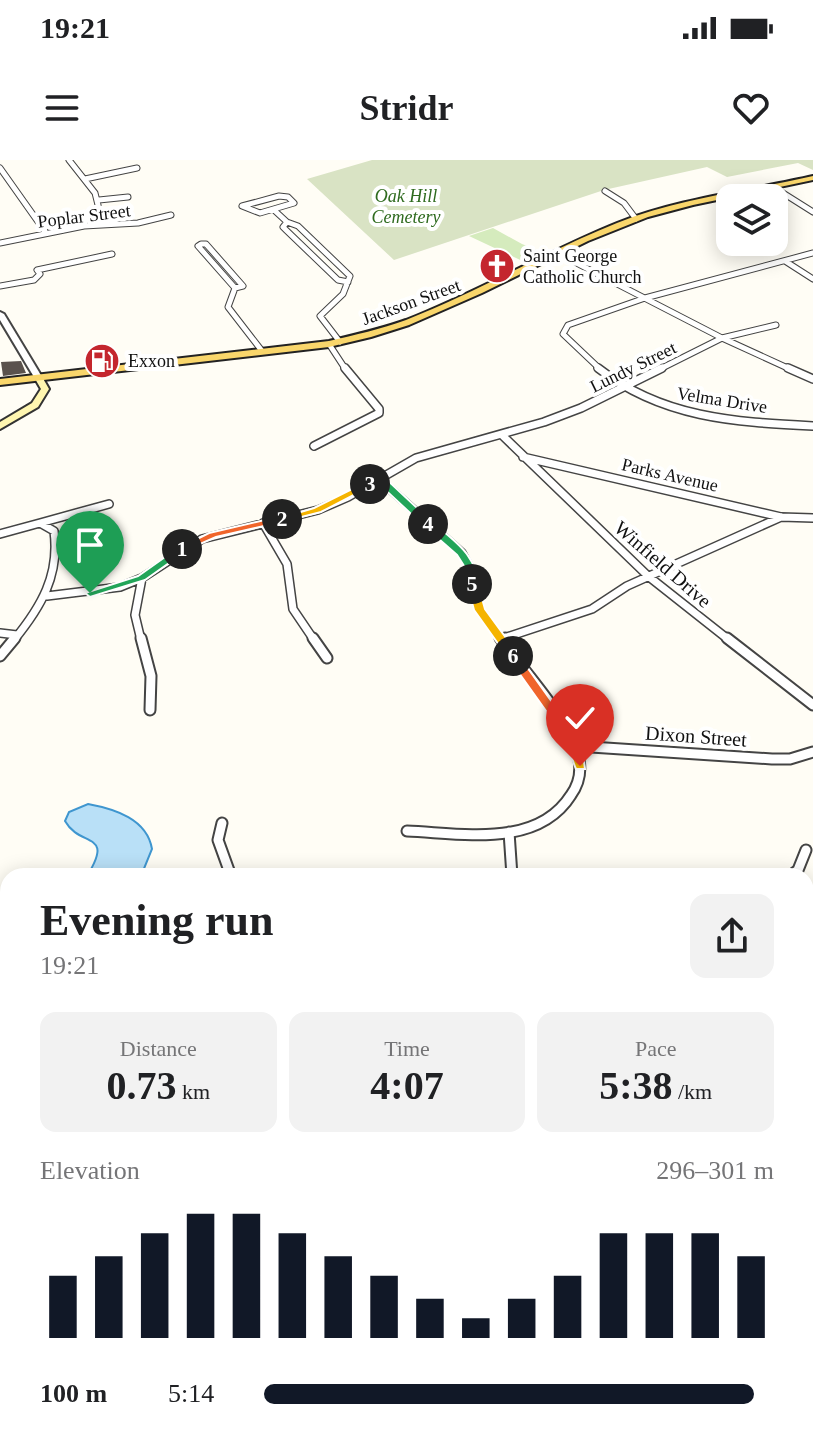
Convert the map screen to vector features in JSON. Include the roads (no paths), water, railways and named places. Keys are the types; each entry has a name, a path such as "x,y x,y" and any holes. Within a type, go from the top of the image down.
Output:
{"main road":[{"name":"Jackson Street","path":"788,185 813,178"},
{"name":"Jackson Street","path":"0,382 329,344 383,333 636,219 716,201"},
{"path":"0,426 42,398 45,389 38,377"}],"street":[{"path":"69,160 99,200 103,225"},
{"path":"0,168 46,233"},
{"path":"85,179 137,168"},
{"path":"605,191 624,203 636,219"},
{"path":"279,196 288,197 294,202 274,210 251,213 242,206 279,196"},
{"path":"788,196 813,212"},
{"path":"99,200 128,197"},
{"path":"274,210 287,222 298,226 349,275 343,294 320,317 340,342"},
{"name":"Poplar Street","path":"0,243 46,233 138,223 171,215"},
{"path":"287,222 283,227 286,230 338,280 348,282"},
{"path":"206,244 243,286 235,288 198,246 206,244"},
{"path":"645,298 813,253"},
{"path":"0,286 34,280 40,274 37,270 112,254"},
{"path":"559,254 722,338 813,379"},
{"path":"785,261 813,279"},
{"path":"235,288 228,307 262,351"},
{"name":"Velma Drive","path":"645,298 567,326 563,334 624,387 659,405 813,426"},
{"path":"0,314 38,377"},
{"name":"Lundy Street","path":"47,596 105,591 142,578 180,550 202,539 318,510 348,497 416,458 503,436 581,408 722,338 776,325"},
{"path":"314,446 379,413 329,344"},
{"name":"Winfield Drive","path":"503,436 648,576 813,705"},
{"name":"Parks Avenue","path":"521,456 781,517 813,518"},
{"path":"379,479 462,553 469,566 480,610 576,746 580,766 579,780 562,810 546,824 509,832 407,831"},
{"path":"0,534 109,504"},
{"path":"501,639 592,609 648,576 781,517"},
{"path":"0,656 47,596 59,555 54,531 40,523"},
{"path":"263,523 287,564 293,609 327,658"},
{"path":"142,578 135,615 151,676 150,710"},
{"path":"0,633 17,635"},
{"name":"Dixon Street","path":"576,746 772,759 790,759 813,752"},
{"path":"222,823 218,840 228,868"},
{"path":"509,832 511,868"},
{"path":"799,868 806,850"}],"water":[{"path":"88,804 109,809 137,823 144,830 152,849 144,868 92,868 96,846 71,829 65,821 69,812"}],"place":[{"name":"Saint George Catholic Church","path":"497,266"},
{"name":"Exxon","path":"102,361"}],"park label":[{"name":"Oak Hill Cemetery","path":"406,206"}]}
